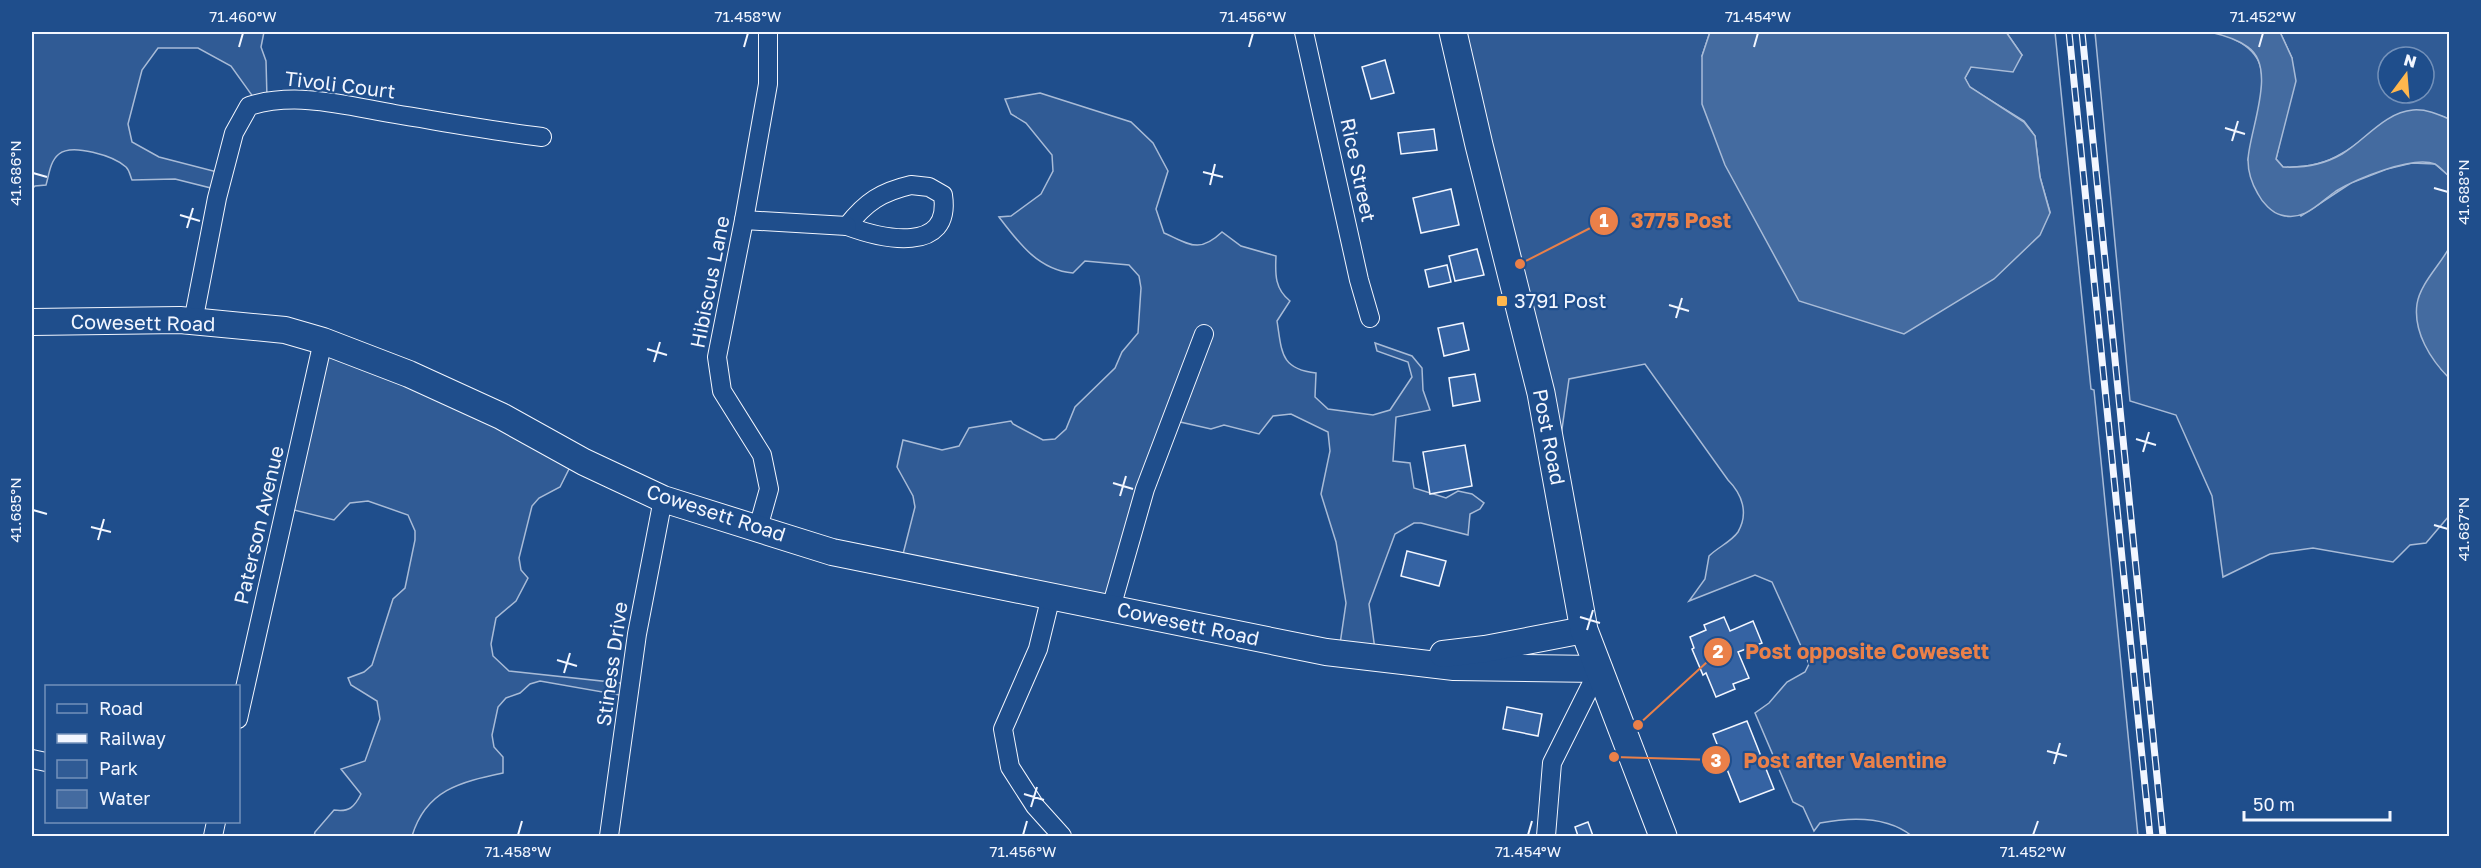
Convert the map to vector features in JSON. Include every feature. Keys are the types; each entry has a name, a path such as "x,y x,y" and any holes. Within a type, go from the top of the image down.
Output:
{"main road":[{"name":"Post Road","path":"1453,32 1481,156 1541,393 1584,630 1662,837"},
{"name":"Cowesett Road","path":"32,322 180,320 285,330 323,341 409,374 501,416 584,462 663,499 717,518 758,528 832,552 1326,652 1454,667 1599,669"},
{"name":"Cowesett Road","path":"1387,660 1485,649 1584,630"}],"street":[{"name":"Hibiscus Lane","path":"758,528 769,489 762,455 722,391 717,357 768,84 768,32"},
{"name":"Rice Street","path":"1304,32 1359,280 1370,318"},
{"name":"Tivoli Court","path":"193,322 217,198 234,133 249,106 270,99 315,100 500,132 542,137"},
{"path":"744,220 847,226 882,237 907,238 929,235 940,224 945,207 943,195 929,187 911,185 896,189 862,207 847,226"},
{"path":"1111,608 1145,489 1204,334"},
{"name":"Paterson Avenue","path":"240,710 323,341"},
{"name":"Stiness Drive","path":"609,837 637,634 663,499"},
{"path":"1051,596 1038,649 1003,729 1010,767 1035,807 1062,837"},
{"path":"1546,837 1552,763 1599,669"}],"green space":[{"path":"2167,30 2209,32 2234,39 2248,48 2254,54 2261,69 2262,92 2248,160 2301,216 2351,183 2387,169 2412,163 2435,164 2449,176 2449,248 2443,261 2441,369 2450,378 2449,516 2426,543 2410,545 2393,562 2313,548 2270,554 2223,577 2212,496 2176,415 2130,401 2095,32"},
{"path":"32,32 264,32 261,47 266,61 267,98 256,101 231,66 198,48 158,48 142,70 128,124 132,142 159,157 221,173 215,189 175,179 132,180 127,169 120,163 93,152 73,150 65,151 56,157 46,185 35,186 32,189"},
{"path":"1456,32 1710,32 1702,56 2050,212 2040,177 2035,136 2024,121 1969,87 1965,78 1971,67 2022,55 2006,32 2055,32 2091,389 2094,390 2138,836 1912,836 1891,825 1856,819 1820,823 1814,831 1803,807 1793,802 1755,713 1769,703 1787,682 1805,672 1809,664 1772,582 1755,575 1689,601 1705,579 1709,556 1738,532 1743,518 1742,504 1737,491 1645,364 1569,379 1556,472"},
{"path":"2280,32 2449,32 2449,119 2431,113 2403,114 2379,127 2341,154 2327,161 2298,167 2283,167 2276,159 2284,123 2292,58"},
{"path":"1040,93 1131,122 1153,143 1168,171 1156,209 1164,233 1187,243 1200,245 1214,239 1222,232 1241,246 1276,256 1277,281 1281,292 1290,301 1277,321 1282,350 1289,363 1295,368 1316,373 1315,397 1328,409 1373,415 1390,410 1412,377 1408,362 1377,351 1375,343 1412,356 1422,368 1423,390 1430,410 1396,417 1393,461 1410,463 1414,488 1446,498 1458,491 1472,494 1484,503 1480,509 1470,514 1468,535 1421,523 1414,523 1395,534 1369,604 1375,650 1339,651 1346,603 1336,542 1321,494 1330,451 1328,432 1291,414 1273,416 1259,434 1224,425 1211,429 1171,420 1109,602 901,562 915,507 913,496 897,467 903,440 942,450 959,446 969,428 1011,421 1043,440 1055,439 1066,429 1075,407 1115,368 1122,352 1138,333 1141,288 1139,276 1129,265 1085,261 1073,273 1061,271 1039,261 1022,245 999,217 1011,216 1041,194 1053,171 1052,155 1026,123 1011,114 1005,99"},
{"path":"322,343 574,459 560,487 539,498 532,506 519,558 521,570 528,578 516,601 496,618 491,644 493,656 509,671 629,684 625,696 540,681 506,698 498,707 492,735 494,747 503,757 503,773 459,785 436,798 418,820 412,836 314,836 334,810 350,808 361,794 341,769 365,761 380,719 377,701 351,685 348,678 364,672 372,665 393,599 405,588 415,540 415,531 408,515 368,501 350,503 334,520 286,508"}],"water":[{"path":"1710,32 2006,32 2022,55 2013,72 1971,67 1965,78 1970,87 2024,122 2035,136 2040,177 2050,213 2040,235 1994,279 1904,334 1799,301 1725,165 1702,104 1702,56"},
{"path":"2210,32 2280,32 2292,58 2296,81 2276,159 2283,167 2306,166 2328,161 2342,154 2384,121 2403,112 2418,110 2432,112 2449,119 2449,176 2435,164 2425,162 2399,165 2345,186 2304,214 2289,216 2274,212 2265,204 2256,190 2248,164 2260,100 2261,69 2257,57 2248,47 2239,42"},
{"path":"2449,248 2449,378 2425,345 2416,314 2422,289"}],"building":[{"path":"1385,60 1394,93 1371,99 1362,67"},
{"path":"1434,129 1437,150 1401,154 1398,133"},
{"path":"1451,189 1459,225 1421,233 1413,198"},
{"path":"1477,249 1484,275 1455,281 1449,256"},
{"path":"1447,265 1451,282 1429,287 1425,270"},
{"path":"1463,323 1469,350 1444,356 1438,328"},
{"path":"1475,374 1480,401 1453,406 1449,378"},
{"path":"1465,445 1472,486 1430,494 1423,452"},
{"path":"1407,551 1446,561 1439,586 1401,576"},
{"path":"1724,617 1730,631 1753,621 1762,643 1738,652 1749,678 1733,684 1735,689 1716,697 1706,673 1703,675 1692,649 1694,648 1690,637 1706,630 1704,625"},
{"path":"1507,707 1542,714 1538,736 1503,729"},
{"path":"1747,721 1774,789 1740,802 1713,734"},
{"path":"1588,822 1593,836 1578,836 1575,827"}],"railway":[{"path":"2069,32 2150,836"},
{"path":"2082,32 2163,836"}],"place":[{"name":"3775 Post","path":"1520,264"},
{"name":"3791 Post","path":"1502,301"},
{"name":"Post opposite Cowesett","path":"1638,725"},
{"name":"Post after Valentine","path":"1614,757"}]}
